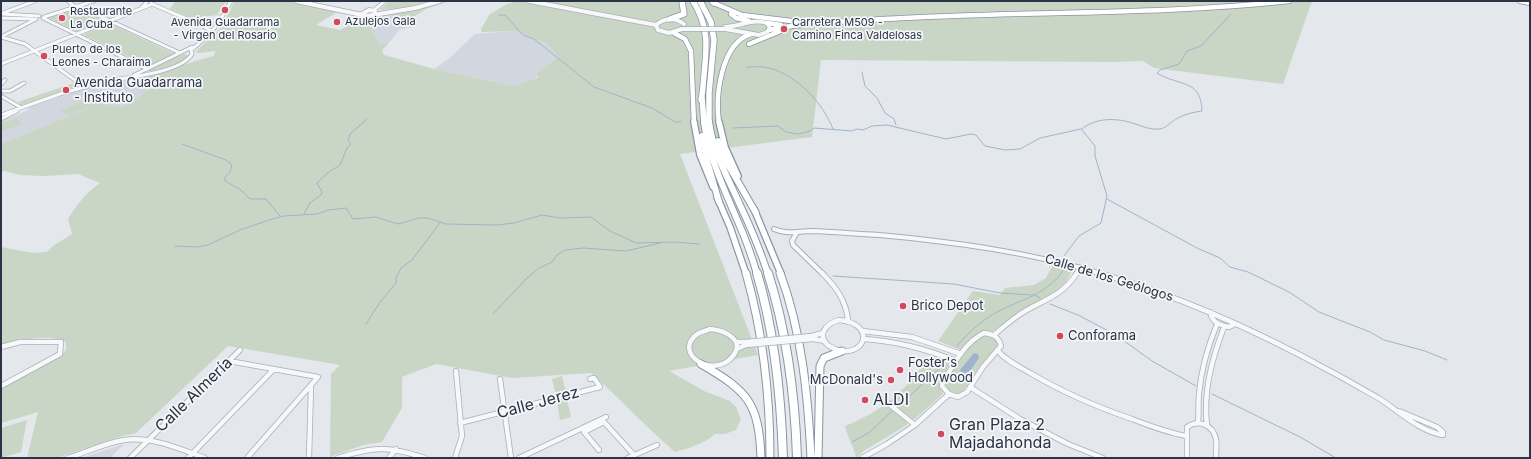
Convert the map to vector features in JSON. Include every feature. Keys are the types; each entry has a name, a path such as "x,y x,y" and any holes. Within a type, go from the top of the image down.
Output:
{"highway":[{"path":"670,19 684,14 682,1"},
{"path":"693,1 702,17 708,34 708,47 700,110 704,154 719,202 738,250 754,308 763,356 768,396 770,458"},
{"path":"700,1 706,11 714,34 715,47 710,81 710,128 716,153 759,247 771,278 788,354 794,396 797,458"},
{"path":"713,2 742,15 791,21 1015,10 1190,8 1272,1"},
{"path":"769,30 783,27 831,23 1019,12 1219,8 1289,1"},
{"path":"1520,1 1530,3"},
{"path":"713,2 736,18 749,21"},
{"path":"767,23 786,25 914,15"},
{"path":"749,44 788,29 831,23"},
{"path":"674,33 683,36 690,47 692,99 696,140 707,176 719,202"},
{"path":"751,34 741,37 728,53 720,83 717,104 720,125 727,151 772,250 790,306 801,356 807,398 811,458"},
{"path":"702,97 705,132 711,153 749,248 767,306 776,355 783,458"},
{"path":"709,114 726,161 756,213"},
{"path":"818,458 820,366 824,358 842,351"},
{"path":"701,364 736,385 751,402 760,425 761,458"}],"street":[{"path":"1,14 35,1"},
{"path":"68,1 74,6 78,6 181,53 192,54"},
{"path":"1,18 37,18 51,16 94,1"},
{"path":"104,81 166,70 189,59 192,54 191,50 216,28 231,1"},
{"path":"296,1 364,12"},
{"path":"308,1 364,12 366,16 385,1"},
{"path":"373,11 382,1"},
{"path":"373,11 403,9 433,1"},
{"path":"373,11 416,8 440,1"},
{"path":"529,1 656,25 670,19 678,20 684,24 695,27 724,28 751,34 761,34 770,28 767,23 761,21 749,21 741,25 724,28"},
{"path":"540,1 660,22"},
{"path":"1,64 35,52 111,21 148,4 203,26 213,32"},
{"path":"1,14 37,18"},
{"path":"44,17 147,69 147,72 154,73"},
{"path":"1,37 37,18"},
{"path":"203,26 211,27 220,22"},
{"path":"682,30 684,24"},
{"path":"656,25 656,29 660,32 674,33 695,27"},
{"path":"741,25 742,31"},
{"path":"209,29 216,28"},
{"path":"1,37 25,44 83,86"},
{"path":"1,115 20,107 83,86 141,72 200,43"},
{"path":"141,66 144,69 141,72"},
{"path":"1,84 6,80"},
{"path":"1,91 10,91 24,84"},
{"path":"1,96 20,107"},
{"path":"1,119 38,101"},
{"name":"Calle de los Geólogos","path":"774,229 785,234 796,234 805,231 812,231 946,241 1008,250 1080,267 1166,294 1210,312 1338,375 1399,411 1434,434 1443,435 1443,432 1437,427 1399,411"},
{"path":"796,234 792,241 793,245 838,291 846,304 848,320"},
{"path":"994,335 1019,315 1063,290 1070,283 1080,267"},
{"path":"1210,312 1212,319 1217,324 1224,327 1229,327 1235,324"},
{"path":"736,342 746,343 813,338 824,341 833,348 842,351 855,349 862,343 864,339 863,331 857,324 848,320 831,322 825,327 823,333 824,341"},
{"path":"1198,422 1199,395 1203,370 1208,347 1217,324"},
{"path":"1207,425 1206,398 1210,373 1216,349 1224,327"},
{"path":"710,329 723,330 729,333 736,342 736,349 730,360 716,366 701,364 691,357 688,347 693,337 698,333 710,329"},
{"path":"863,331 912,337 961,354"},
{"path":"813,338 823,333"},
{"path":"989,333 994,335 1000,342 1001,346 997,350 963,395 958,397 949,394 942,386 961,354 979,335 989,333"},
{"path":"864,339 892,341 911,345 956,361"},
{"path":"1,347 20,342 61,342 60,354 1,386"},
{"path":"736,349 746,343"},
{"name":"Calle Almería","path":"130,458 240,350"},
{"path":"997,350 1003,357 1028,372 1085,402 1114,414 1186,436"},
{"path":"230,361 318,377 311,387 247,458"},
{"path":"188,458 274,369"},
{"path":"455,458 462,436 456,371"},
{"path":"500,378 511,458"},
{"name":"Calle Jerez","path":"460,423 600,387 594,378 590,379"},
{"path":"309,458 311,387"},
{"path":"970,387 1020,419 1068,444 1103,458"},
{"path":"862,458 915,425 949,394"},
{"path":"884,400 915,425"},
{"path":"519,458 606,417"},
{"path":"599,450 584,432 604,422 634,455"},
{"path":"1186,458 1187,427 1198,422 1207,425 1214,432 1216,438 1216,458"},
{"path":"68,458 121,440 134,439 148,440 205,458"},
{"path":"628,458 657,445"},
{"path":"338,458 371,448 386,447 425,458"},
{"path":"389,458 396,449"}],"shaded area":[{"path":"391,15 412,18 412,27 399,30 388,44 379,45 371,27 374,26 368,17"},
{"path":"515,31 546,43 559,57 533,80 514,86 434,69 451,57 475,34"},
{"path":"136,79 151,88 123,107 100,103 1,144 1,121 29,110 27,108 100,85"},
{"path":"124,444 110,458 81,458"}],"green space":[{"path":"175,1 227,1 217,14 220,14 219,15 191,18 170,9"},
{"path":"235,1 290,1 339,11 316,25 340,30 359,19 368,17 374,26 371,27 379,44 388,44 382,50 384,55 434,69 514,86 537,78 537,73 559,57 546,43 515,31 482,32 481,29 490,14 507,4 518,1 1312,1 1283,84 1154,68 1143,61 821,60 812,137 680,154 758,355 669,371 704,391 730,401 736,407 741,419 736,430 725,434 715,434 701,443 691,447 675,452 591,373 512,378 436,364 402,377 402,408 382,442 363,445 330,457 331,374 340,365 228,346 136,433 119,437 57,458 27,458 38,412 1,423 1,388 60,356 66,350 66,342 50,338 34,338 1,346 1,247 33,253 47,252 53,246 72,234 68,219 82,199 100,183 78,174 43,176 20,175 5,171 1,172 1,144 93,106 67,115 61,110 89,99 95,105 100,103 123,107 151,88 136,79 214,56 215,51 195,52 220,29"},
{"path":"390,1 429,1 403,8 379,10"},
{"path":"444,1 449,1 426,9 412,18 391,15 373,17 423,8"},
{"path":"76,7 105,21 78,32 49,18"},
{"path":"111,24 177,55 185,54 189,56 171,67 150,73 148,71 150,67 84,35 105,25"},
{"path":"74,83 78,86 22,105 18,102"},
{"path":"16,118 22,124 1,132 1,124"},
{"path":"1054,263 1071,267 1073,270 1065,283 1055,292 1018,312 992,332 978,333 961,350 938,341 973,291 1000,295 1005,288 1034,285 1046,278"},
{"path":"985,335 993,337 998,346 981,365 963,392 958,394 949,392 945,386 945,382 968,348 979,338"},
{"path":"930,356 950,364 939,383 943,394 915,419 907,423 907,425 865,450 856,458 845,426 872,413 893,398 912,379"},
{"path":"562,376 566,392 556,395 552,379"},
{"path":"567,399 571,417 560,420 557,402"},
{"path":"27,420 21,452 1,458 1,428"}],"water":[{"path":"974,353 978,354 979,358 968,374 963,374 960,370"}],"waterway":[{"path":"1082,129 1087,125 1105,120 1117,120 1148,128 1160,129 1184,115 1202,111 1201,100 1198,93 1193,88 1157,73 1160,70 1179,64 1187,51 1201,46 1231,14"},
{"path":"499,15 505,15 523,35 534,39 594,87 652,108 675,122 681,122"},
{"path":"747,67 769,68 789,77 799,84 808,91 823,109 833,129"},
{"path":"862,72 865,86 877,98 885,113 894,119 896,125"},
{"path":"304,214 310,203 321,195 322,192 317,183 329,172 340,165 347,148 351,144 348,141 350,134 367,119"},
{"path":"733,128 778,126 786,132 798,134 810,131 814,128 852,131 857,129 863,130 872,126 887,125 946,139 971,134 976,135 985,146 1005,150 1020,149 1040,138 1081,129"},
{"path":"1064,256 1079,236 1101,223 1107,196 1095,156 1095,146 1082,130"},
{"path":"182,144 226,160 232,165 230,172 225,177 225,181 241,190 250,199 266,199 280,216"},
{"path":"1107,199 1197,248 1220,258 1230,267 1248,272 1289,292 1319,312 1370,332 1384,340 1425,351 1447,360"},
{"path":"175,246 197,247 208,245 240,230 269,220 284,216 317,214 328,210 346,208 353,219 376,217 398,224 419,218 428,218 446,224 497,225 514,223 542,215 560,218 591,217 610,231 636,243 674,242 700,244"},
{"path":"366,324 380,302 396,283 396,278 401,268 412,260 440,223"},
{"path":"493,314 528,277 539,268 552,262 557,255 565,250 583,248 626,251 660,243"},
{"path":"1034,295 1051,284 1065,267"},
{"path":"833,276 954,284 1000,293 1031,295"},
{"path":"957,346 973,329 987,318 1034,295"},
{"path":"1034,295 1040,298"},
{"path":"1050,304 1078,315 1116,335 1152,361 1196,386"},
{"path":"899,406 945,363"},
{"path":"1212,394 1300,437 1336,458"},
{"path":"852,442 870,432 892,411"}],"place":[{"name":"Avenida Guadarrama - Virgen del Rosario","path":"225,10"},
{"name":"Restaurante La Cuba","path":"62,18"},
{"name":"Azulejos Gala","path":"337,22"},
{"name":"Carretera M509 - Camino Finca Valdelosas","path":"784,29"},
{"name":"Puerto de los Leones - Charaima","path":"44,56"},
{"name":"Avenida Guadarrama - Instituto","path":"66,90"},
{"name":"Brico Depot","path":"903,306"},
{"name":"Conforama","path":"1060,336"},
{"name":"Foster's Hollywood","path":"900,370"},
{"name":"McDonald's","path":"891,380"},
{"name":"ALDI","path":"865,400"},
{"name":"Gran Plaza 2 Majadahonda","path":"941,434"}]}
